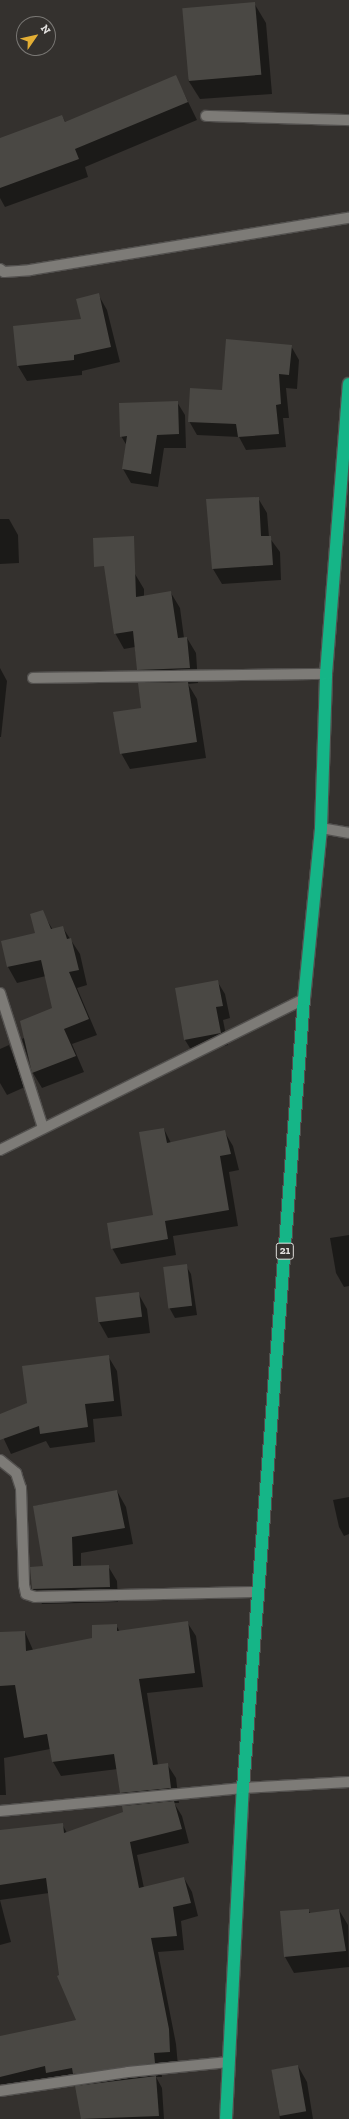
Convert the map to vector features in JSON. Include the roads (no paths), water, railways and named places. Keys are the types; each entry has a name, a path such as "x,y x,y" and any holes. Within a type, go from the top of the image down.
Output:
{"highway":[{"name":"21","path":"226,2119 243,1788 304,999 321,828 326,674 349,384"}],"street":[{"path":"206,116 349,120"},
{"path":"0,269 4,272 30,270 349,218"},
{"path":"33,678 326,674"},
{"path":"321,828 349,832"},
{"path":"0,993 43,1128"},
{"path":"0,1150 304,999"},
{"path":"0,1460 16,1473 21,1488 24,1585 26,1594 35,1597 259,1592"},
{"path":"0,1811 243,1788 349,1782"},
{"path":"0,2091 128,2072 229,2062"}]}
